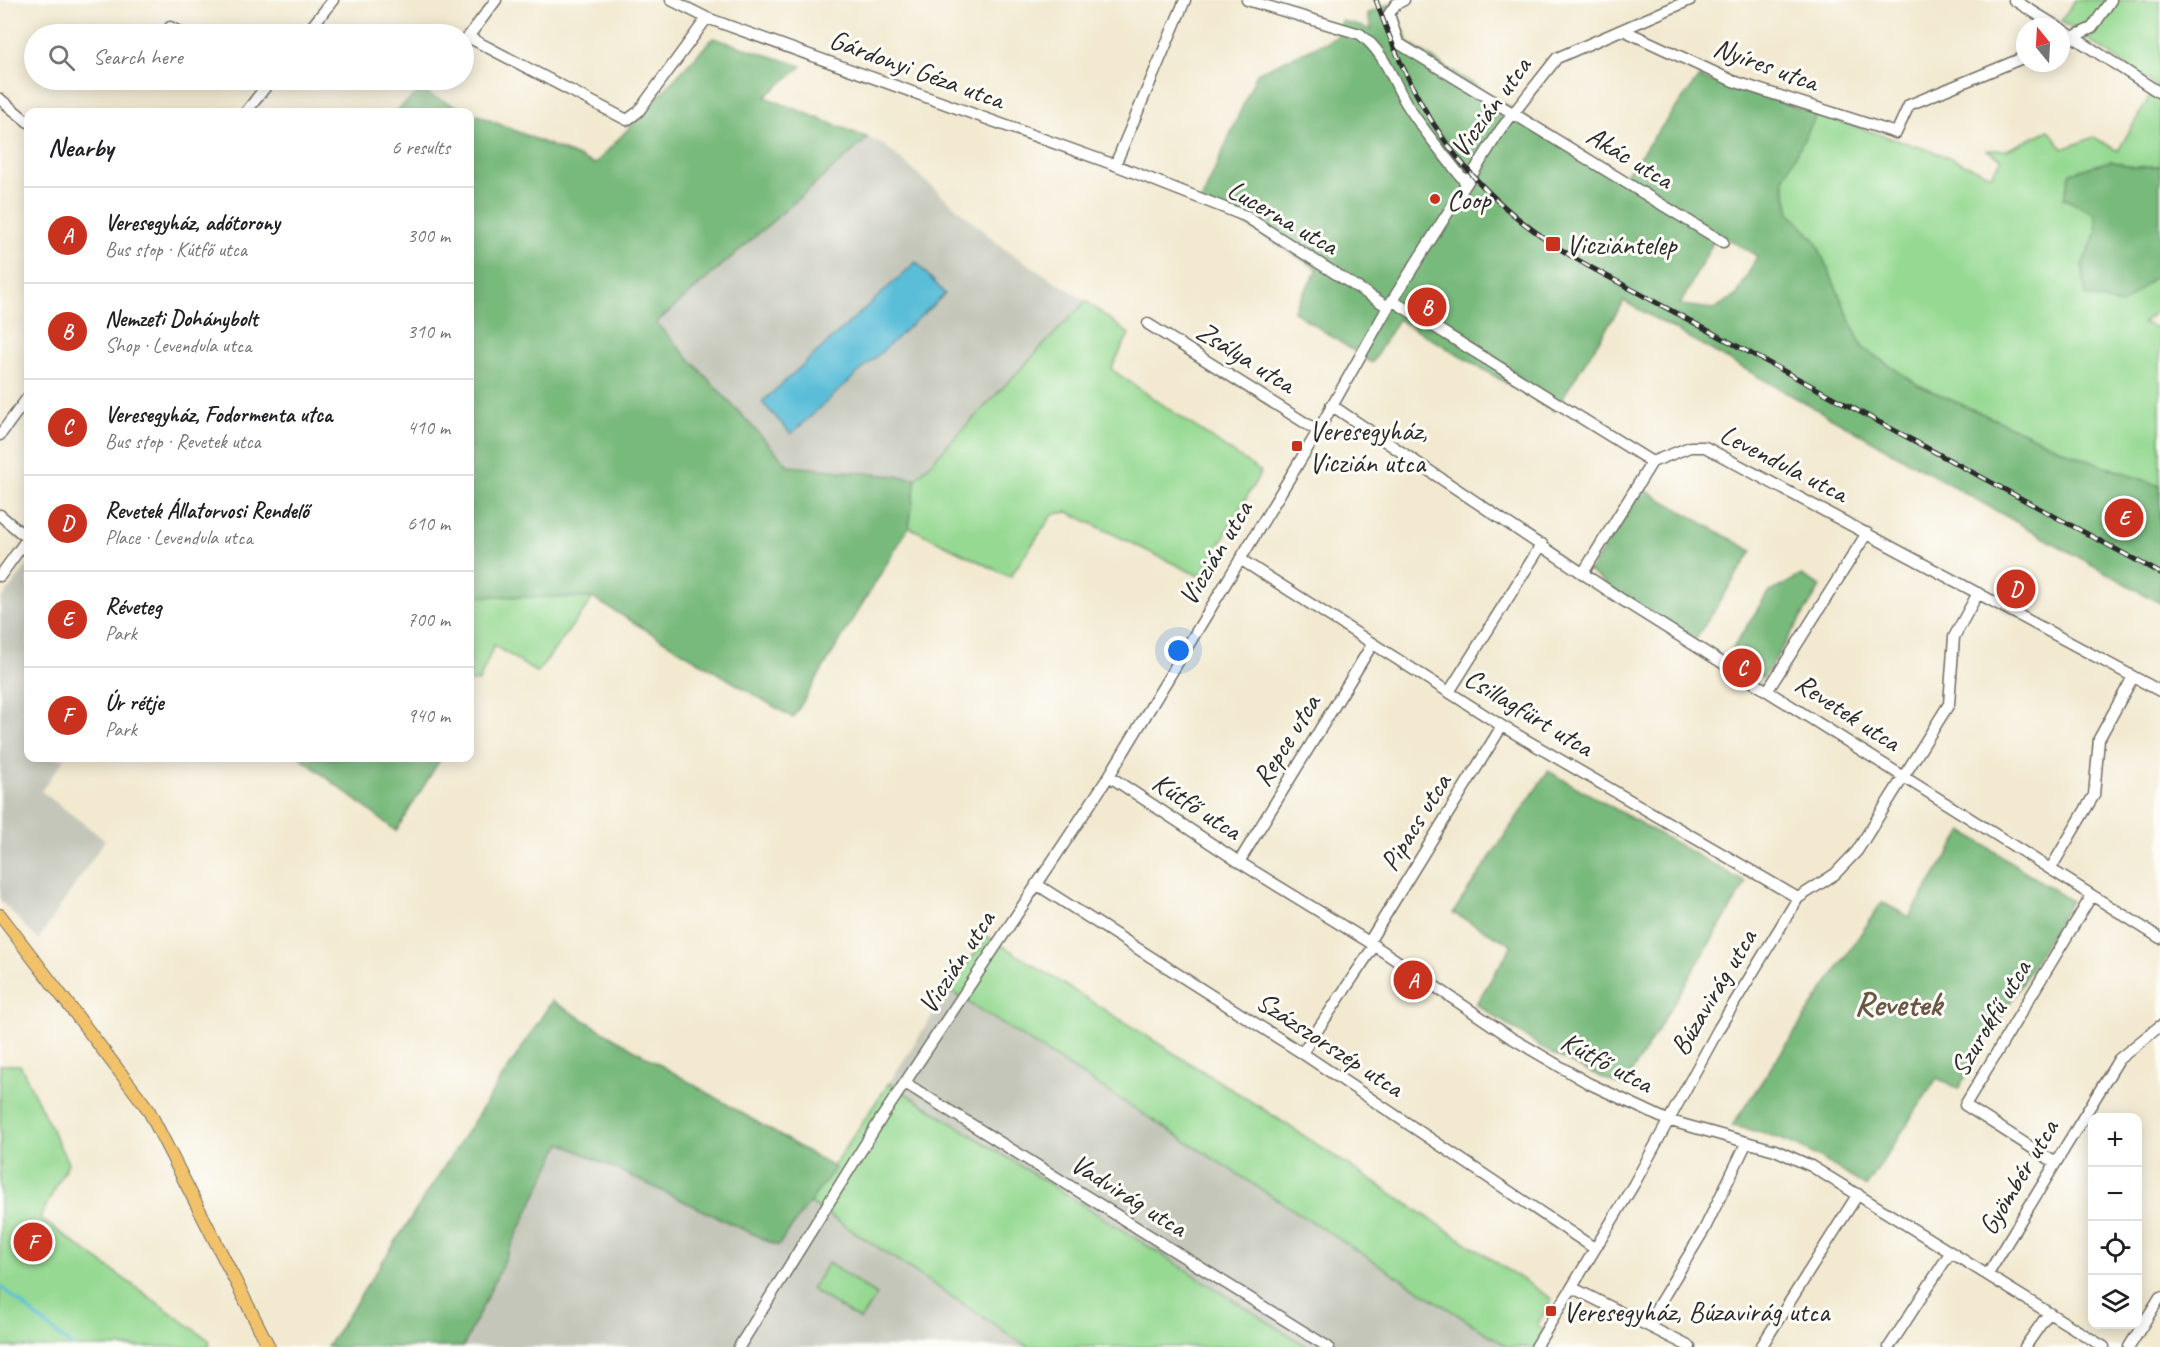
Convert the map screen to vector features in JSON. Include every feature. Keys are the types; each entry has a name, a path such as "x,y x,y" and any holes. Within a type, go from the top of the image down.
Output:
{"main road":[{"path":"0,915 148,1109 269,1347"}],"street":[{"path":"314,24 333,0"},
{"path":"474,27 496,0"},
{"name":"Gárdonyi Géza utca","path":"671,0 707,18 1115,165"},
{"path":"1115,165 1185,0"},
{"path":"1248,0 1360,34 1366,39 1379,50 1406,103 1466,183"},
{"name":"Akác utca","path":"1404,0 1396,4 1389,14 1398,43 1723,242"},
{"name":"Viczián utca","path":"739,1347 905,1083 1109,776 1318,430 1390,304 1511,114 1557,58 1690,0"},
{"path":"2014,0 2044,18"},
{"path":"2070,39 2092,28 2111,0"},
{"path":"474,41 627,120 638,112 707,18"},
{"name":"Nyíres utca","path":"1623,30 1733,81 1896,133 1909,105 2016,61"},
{"path":"2070,34 2160,93"},
{"path":"249,108 263,90"},
{"path":"0,99 24,119"},
{"name":"Lucerna utca","path":"1115,165 1245,216 1390,304"},
{"path":"1390,304 1652,462 1583,573"},
{"name":"Zsálya utca","path":"1148,324 1318,430"},
{"path":"0,435 24,402"},
{"name":"Revetek utca","path":"1331,405 1583,573 2160,938"},
{"name":"Levendula utca","path":"1652,462 1690,447 1705,447 2160,692"},
{"path":"0,515 24,536"},
{"path":"1768,690 1867,533"},
{"path":"0,576 24,544"},
{"path":"1449,692 1542,544"},
{"name":"Csillagfürt utca","path":"1240,559 1503,726 1798,898"},
{"name":"Búzavirág utca","path":"1536,1347 1634,1184 1667,1120 1798,898 1835,874 1857,851 1949,704 1954,637 1978,593"},
{"name":"Repce utca","path":"1239,862 1374,643"},
{"path":"2050,868 2094,795 2099,739 2133,677"},
{"name":"Pipacs utca","path":"1302,1053 1372,944 1503,726"},
{"name":"Kútfő utca","path":"1109,776 1239,862 1372,944 1510,1037 1588,1083 1667,1120 1775,1150 1811,1166 2104,1347"},
{"name":"Százszorszép utca","path":"1036,884 1302,1053 1594,1248"},
{"name":"Szurokfű utca","path":"2054,1162 1965,1105 2092,895"},
{"name":"Gyömbér utca","path":"1988,1274 2054,1162 2119,1059 2160,1026"},
{"name":"Vadvirág utca","path":"905,1083 1328,1347"},
{"path":"1647,1324 1704,1230 1747,1142"},
{"path":"1761,1347 1858,1194"},
{"path":"1889,1347 1950,1253"},
{"path":"1573,1288 1690,1347"},
{"path":"2129,1347 2160,1297"},
{"path":"2025,1347 2048,1314"}],"shaded area":[{"path":"868,138 884,145 1003,248 1086,301 916,478 789,466 656,323"},
{"path":"24,570 24,762 62,762 41,791 105,840 38,940 0,900 0,601"},
{"path":"949,990 1508,1347 1308,1347 889,1083"},
{"path":"561,1143 778,1246 809,1202 1028,1347 463,1347"}],"green space":[{"path":"2075,0 2160,0 2160,166 2134,167 2110,161 2071,173 2064,198 2095,214 2097,232 2082,265 2160,272 2160,308 2143,323 2160,329 2160,554 2111,469 2074,455 1918,385 1862,347 1815,240 1790,213 1783,179 1817,114 1940,154 1991,175 2002,159 1987,150 2007,150 2049,130 2063,149 2094,137 2118,151 2156,86 2070,27 2070,18 2063,18"},
{"path":"1393,3 1409,44 1623,178 1699,77 1817,114 1783,179 1790,213 1815,240 1862,347 1918,385 2074,455 2160,486 2160,603 1624,301 1554,411 1398,319 1372,363 1293,311 1318,269 1240,221 1199,206 1257,73 1337,37 1342,21 1372,30 1367,14","holes":["1718,233 1757,256 1737,295 1714,309 1680,305"]},
{"path":"713,38 802,66 765,97 868,138 656,323 789,466 916,478 909,527 793,718 593,598 474,594 474,114 595,164"},
{"path":"420,91 461,108 400,108"},
{"path":"2110,161 2134,167 2160,166 2160,272 2122,305 2086,296 2082,265 2097,232 2095,214 2064,198 2070,173"},
{"path":"1086,301 1129,334 1111,369 1261,472 1201,577 1068,512 1053,514 1010,577 909,527 916,478"},
{"path":"1643,489 1752,551 1696,639 1627,600 1589,571"},
{"path":"1801,575 1821,586 1763,678 1728,656 1767,594"},
{"path":"474,595 593,598 537,673 494,645 479,681 474,682"},
{"path":"306,762 439,762 396,831"},
{"path":"1548,771 1746,883 1623,1087 1552,1054 1476,1004 1512,945 1453,913"},
{"path":"1963,831 2071,901 1958,1089 1937,1078 1866,1187 1834,1166 1786,1141 1732,1126 1882,902 1909,917"},
{"path":"987,936 1266,1111 1552,1299 1537,1326 1553,1334 1545,1347 1508,1347 949,990"},
{"path":"552,1001 835,1168 778,1246 561,1143 463,1347 327,1347"},
{"path":"0,1065 20,1065 68,1163 40,1218 210,1341 208,1345 211,1347 0,1347"},
{"path":"889,1083 1308,1347 1028,1347 809,1202"},
{"path":"828,1263 877,1295 860,1320 811,1289"}],"water":[{"path":"916,262 945,294 791,434 762,402"}],"waterway":[{"path":"0,1286 73,1347"}],"railway":[{"path":"1376,0 1411,85 1432,122 1456,156 1483,187 1514,216 1590,267 2160,573"}],"place":[{"name":"Coop","path":"1435,199"},
{"name":"Vicziántelep","path":"1553,244"},
{"name":"Nemzeti Dohánybolt","path":"1427,307"},
{"name":"Veresegyház, Viczián utca","path":"1297,446"},
{"name":"Réveteg","path":"2124,518"},
{"name":"Revetek Állatorvosi Rendelő","path":"2016,589"},
{"name":"Veresegyház, Fodormenta utca","path":"1742,668"},
{"name":"Veresegyház, adótorony","path":"1413,980"},
{"name":"Úr rétje","path":"33,1242"},
{"name":"Veresegyház, Búzavirág utca","path":"1551,1311"}],"district":[{"name":"Revetek","path":"1898,1003"}]}
